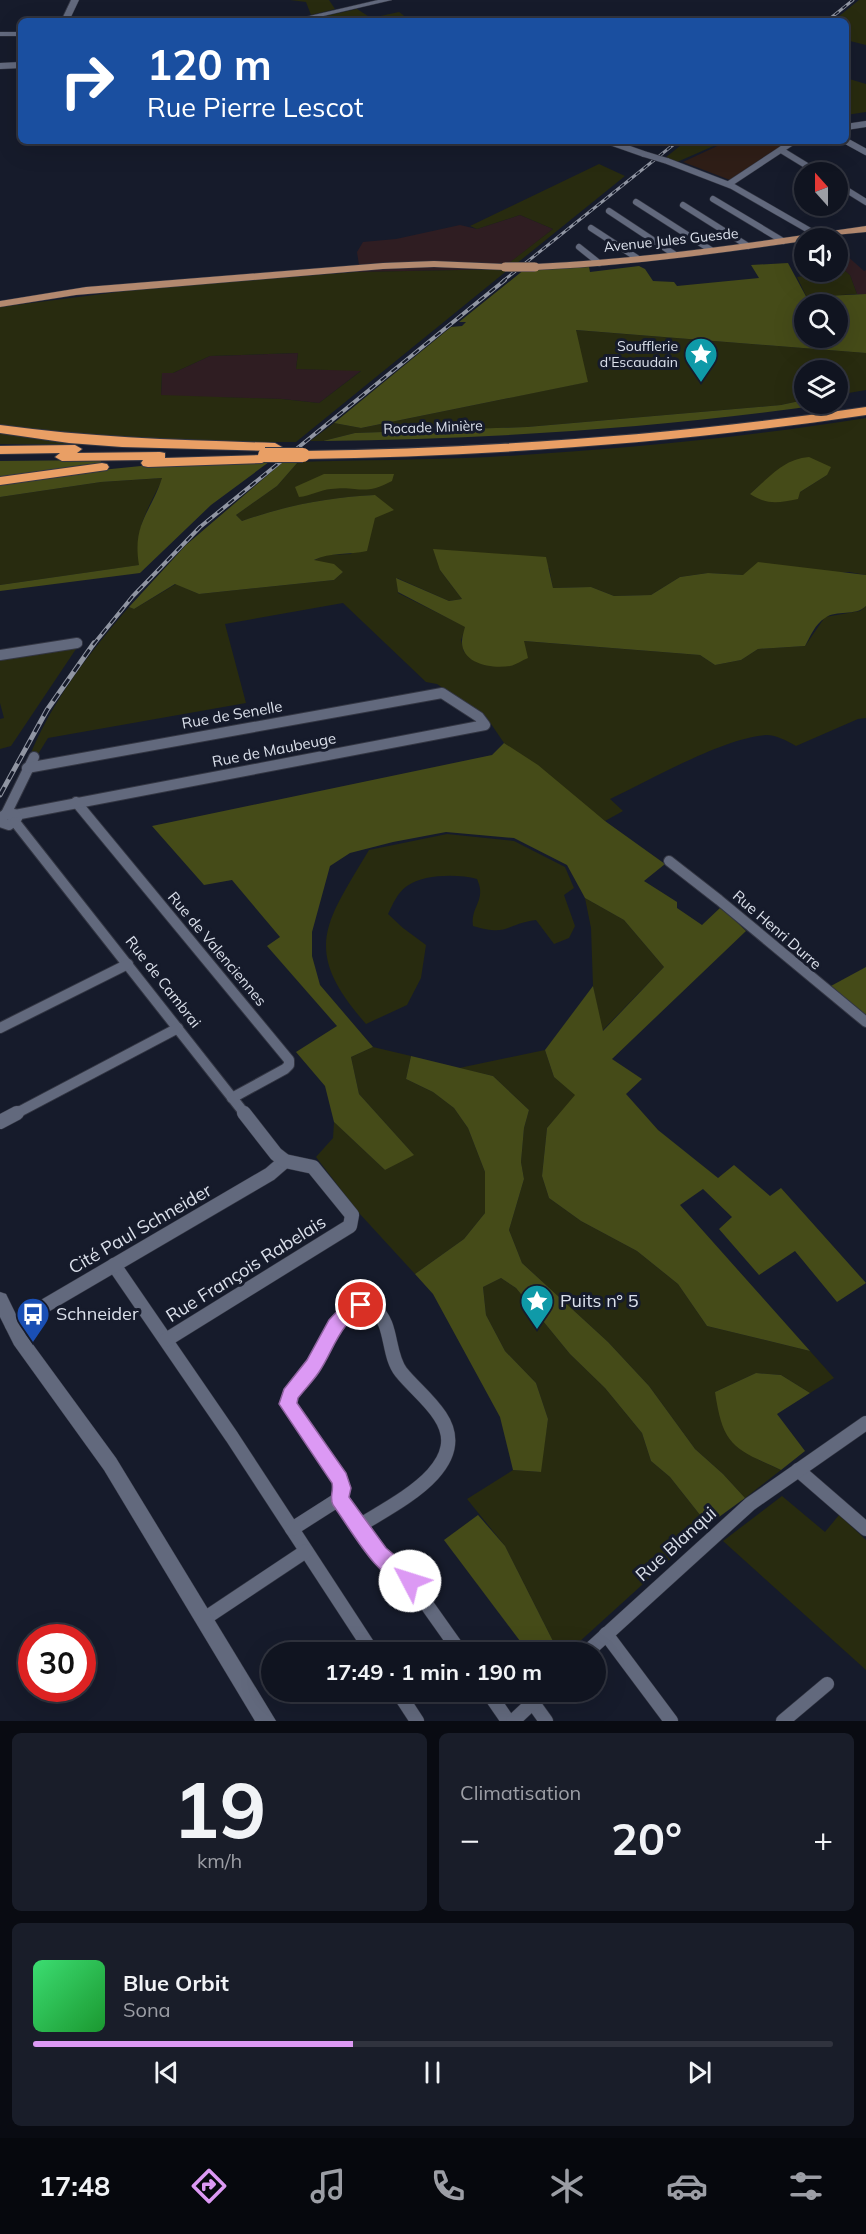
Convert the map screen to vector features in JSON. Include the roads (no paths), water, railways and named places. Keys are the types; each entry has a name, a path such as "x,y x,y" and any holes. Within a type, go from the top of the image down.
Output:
{"highway":[{"name":"Rocade Minière","path":"304,454 592,435 725,422 866,403"},
{"name":"Rocade Minière","path":"304,454 367,454 510,448 632,440 763,426 866,411"},
{"path":"0,429 113,443 267,454"},
{"path":"0,450 304,454"},
{"path":"0,458 267,454"},
{"path":"0,481 134,464 267,454"}],"main road":[{"name":"Avenue Jules Guesde","path":"848,232 866,229"},
{"name":"Avenue Jules Guesde","path":"0,304 77,292 354,270 477,266 535,267 599,263 794,239"}],"street":[{"path":"66,18 75,0"},
{"path":"306,18 388,0"},
{"path":"0,34 18,34"},
{"path":"0,66 18,65"},
{"path":"849,127 866,124"},
{"path":"849,143 866,152"},
{"path":"616,144 729,184 805,228"},
{"path":"729,184 790,144"},
{"path":"781,150 801,162"},
{"path":"848,191 866,202"},
{"path":"713,199 783,241"},
{"path":"636,202 711,250"},
{"path":"682,205 748,246"},
{"path":"609,211 674,254"},
{"path":"591,228 637,258"},
{"path":"579,247 599,263"},
{"path":"0,655 78,643"},
{"name":"Rue de Senelle","path":"27,768 442,693"},
{"name":"Rue de Maubeuge","path":"6,820 76,802 485,725 479,717 442,693"},
{"path":"6,820 27,768 34,757"},
{"name":"Rue de Valenciennes","path":"76,802 289,1060 289,1065 285,1069 232,1098"},
{"name":"Rue de Cambrai","path":"6,820 128,964 276,1154 285,1161"},
{"name":"Rue Henri Durre","path":"669,861 698,882 821,988 866,1022"},
{"path":"0,1028 128,964"},
{"path":"0,1122 178,1028"},
{"name":"Cité Paul Schneider","path":"12,1325 270,1174 285,1161"},
{"name":"Rue François Rabelais","path":"166,1340 352,1224 353,1218 350,1212 313,1167 285,1161"},
{"path":"114,1265 248,1461 366,1642"},
{"path":"0,1299 26,1349 100,1450 266,1721"},
{"path":"292,1530 339,1499 342,1488 340,1479 290,1409 288,1399 313,1365 338,1322 354,1307 367,1307 383,1316 394,1363 444,1419 449,1444 446,1458 438,1470 359,1526"},
{"name":"Rue Blanqui","path":"598,1642 725,1525 866,1423"},
{"path":"798,1470 866,1529"},
{"path":"339,1499 379,1554 410,1581 453,1642"},
{"path":"204,1619 306,1551"},
{"path":"606,1634 671,1721"},
{"path":"783,1721 827,1684"},
{"path":"405,1702 417,1721"},
{"path":"496,1702 510,1721 532,1702"},
{"path":"540,1702 546,1721"}],"railway":[{"path":"831,18 853,0"},
{"path":"503,281 674,144"},
{"path":"93,645 133,596 200,527 505,280"},
{"path":"0,795 47,710 94,643"}],"place":[{"name":"Soufflerie d'Escaudain","path":"701,383"},
{"name":"Puits n° 5","path":"537,1330"},
{"name":"Schneider","path":"33,1343"}]}
